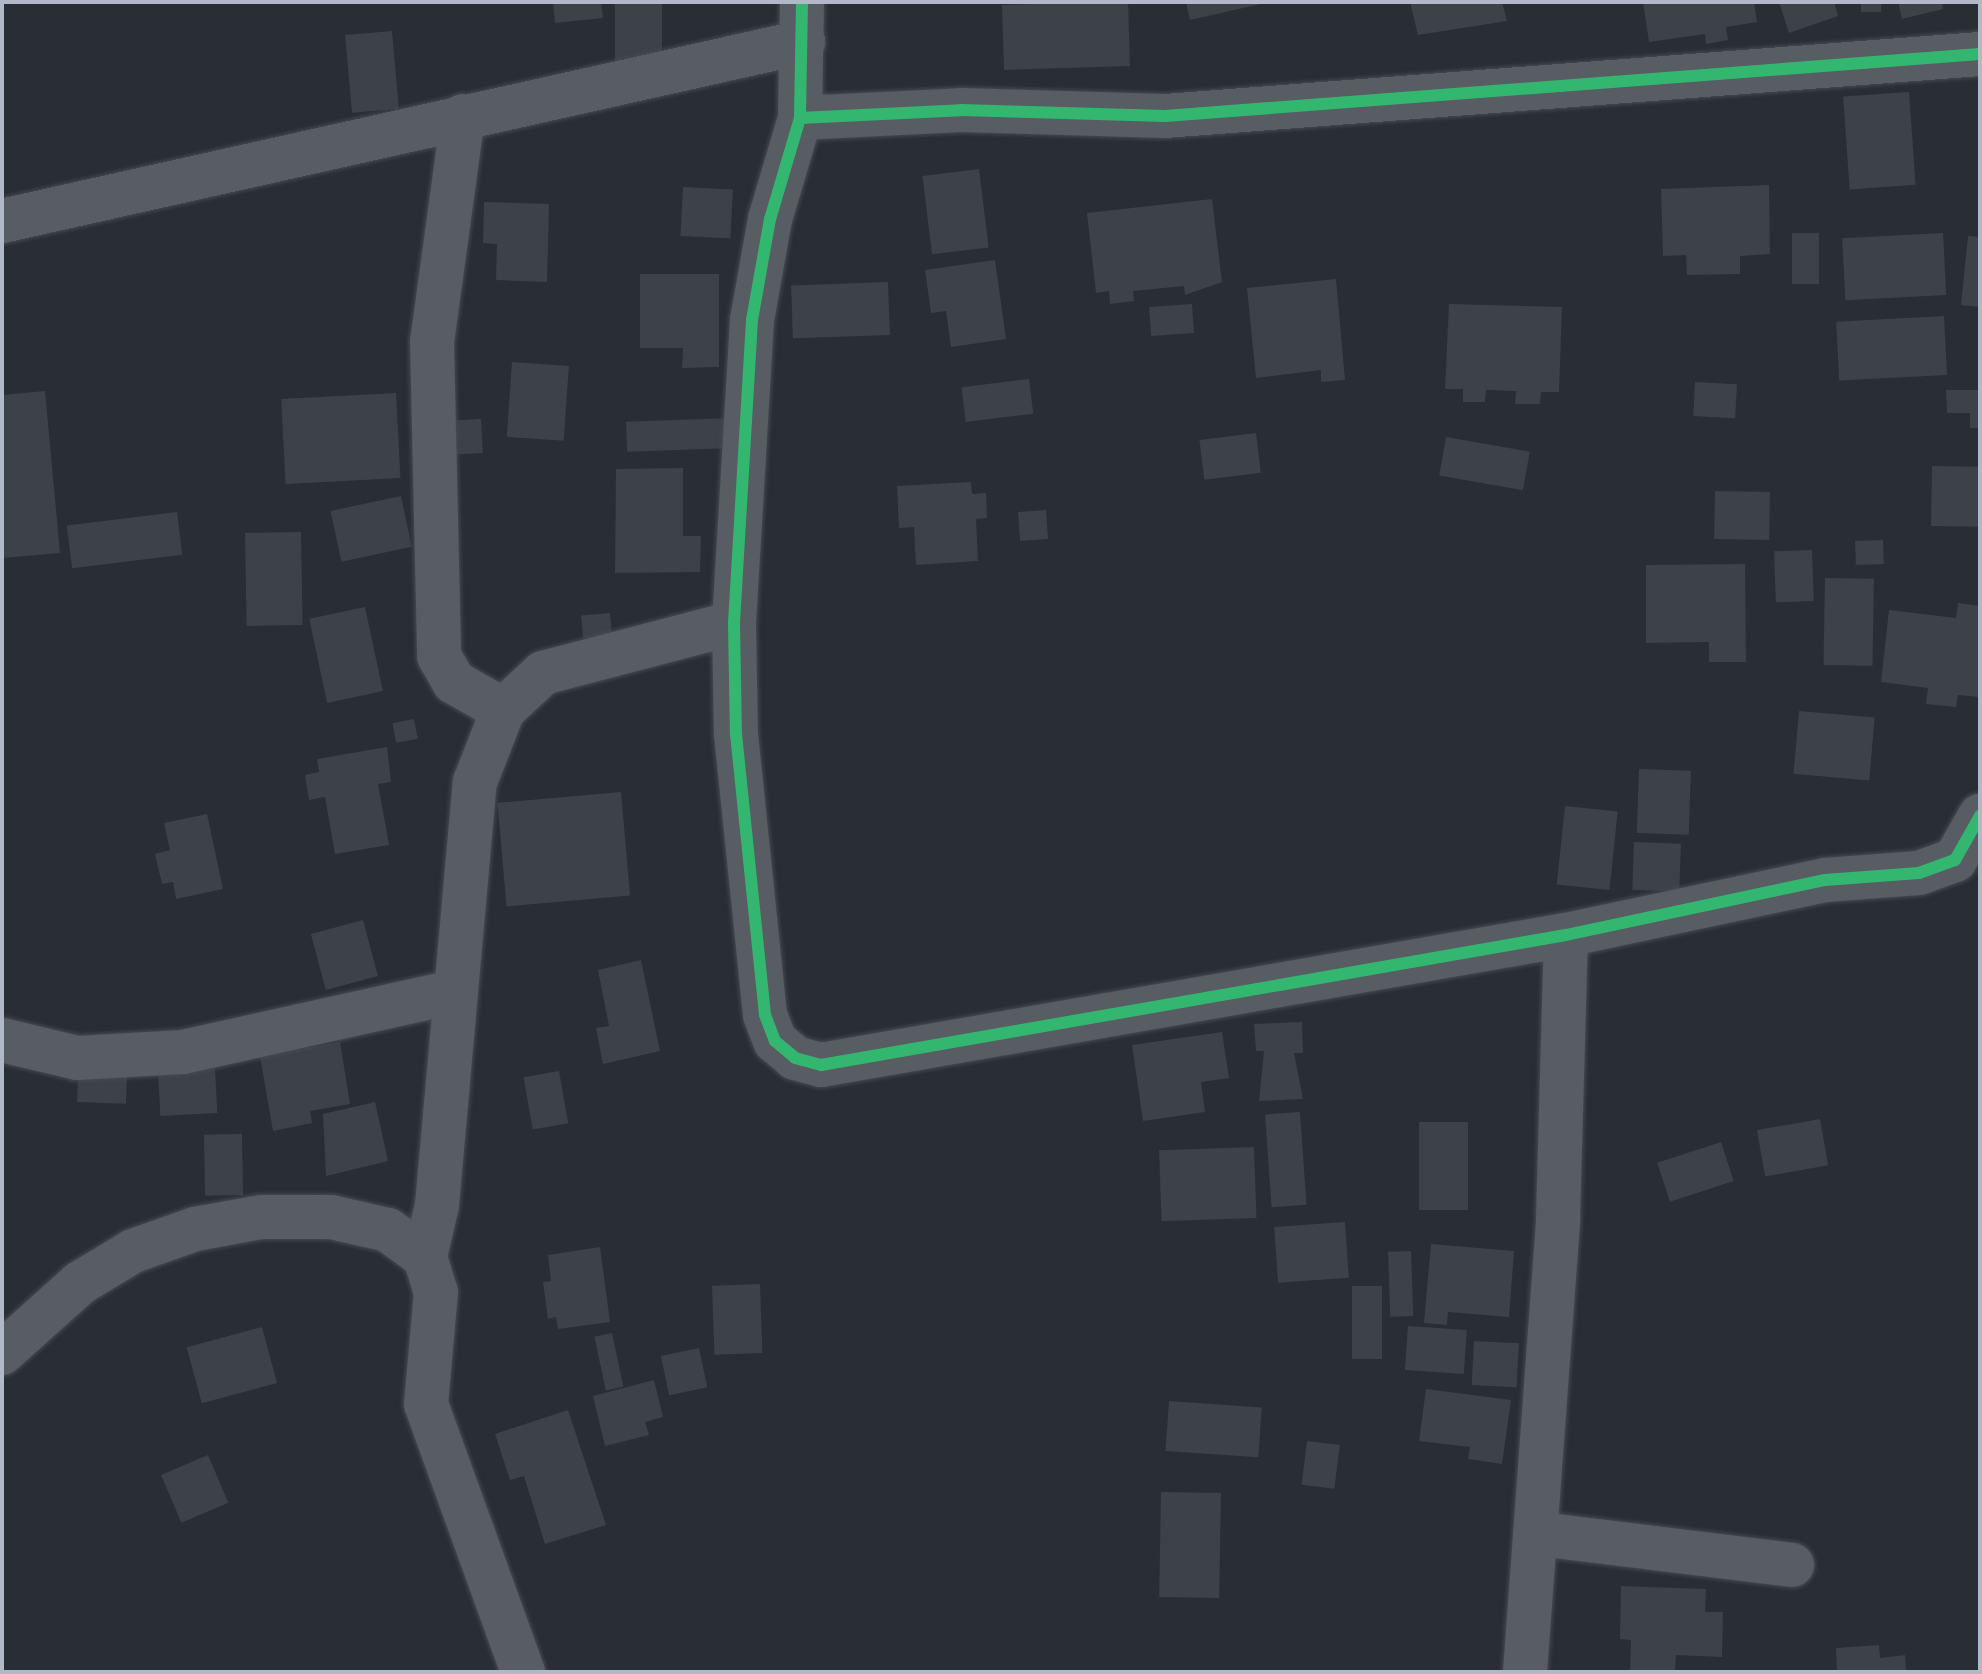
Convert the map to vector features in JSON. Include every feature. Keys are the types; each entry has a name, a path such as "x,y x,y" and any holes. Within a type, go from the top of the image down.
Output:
{"street":[{"path":"2,221 463,116 802,22 800,118 770,219 752,320 734,623 736,734 765,1015 775,1041 795,1058 821,1065 1566,935 1748,894 1919,873 1968,859 1980,816"},
{"path":"800,118 961,110 1165,116 1980,54"},
{"path":"463,116 432,341 439,656 454,682 503,710"},
{"path":"523,1672 426,1404 436,1292 425,1257 437,1205 475,782 503,710 543,673 734,623"},
{"path":"1525,1672 1540,1534 1566,935"},
{"path":"2,1040 77,1058 183,1052 454,992"},
{"path":"2,1353 80,1283 133,1251 195,1229 262,1217 331,1217 388,1230 425,1257"},
{"path":"1540,1534 1792,1565"}],"building":[{"path":"553,2 601,2 603,18 555,23"},
{"path":"615,2 662,2 662,63 615,63"},
{"path":"1128,2 1130,66 1004,70 1002,5"},
{"path":"1186,2 1265,2 1265,3 1190,20"},
{"path":"1410,2 1502,2 1507,21 1418,35"},
{"path":"1643,2 1754,2 1757,22 1726,27 1728,40 1706,44 1705,34 1649,42"},
{"path":"1779,2 1834,2 1838,16 1789,33"},
{"path":"1861,2 1881,2 1881,12 1861,12"},
{"path":"1898,2 1942,2 1943,9 1902,19"},
{"path":"392,31 399,109 352,113 345,35"},
{"path":"1909,92 1915,185 1850,189 1843,97"},
{"path":"979,169 989,247 932,254 922,176"},
{"path":"1769,185 1770,254 1740,256 1740,274 1687,275 1686,255 1663,256 1661,189"},
{"path":"683,187 733,190 730,239 680,236"},
{"path":"1212,199 1222,282 1185,295 1184,286 1133,291 1134,301 1110,304 1109,291 1096,293 1087,213"},
{"path":"484,202 549,204 547,282 496,280 497,244 483,243"},
{"path":"1792,233 1819,233 1819,284 1792,284"},
{"path":"1943,233 1946,295 1845,300 1842,238"},
{"path":"1968,236 1980,237 1980,307 1961,305"},
{"path":"995,260 1006,339 951,347 946,311 931,313 925,270"},
{"path":"640,274 719,274 719,367 682,368 683,348 640,348"},
{"path":"1336,279 1345,380 1321,382 1321,370 1256,378 1247,288"},
{"path":"888,282 890,335 793,338 791,285"},
{"path":"1192,304 1194,333 1151,336 1149,307"},
{"path":"1449,304 1562,307 1559,392 1541,392 1540,404 1515,404 1516,391 1486,390 1485,402 1463,402 1463,389 1445,389"},
{"path":"1944,316 1947,375 1839,381 1836,322"},
{"path":"512,362 569,366 564,441 507,437"},
{"path":"1029,379 1033,414 966,422 962,387"},
{"path":"1695,382 1737,384 1735,418 1693,416"},
{"path":"1946,390 1980,390 1980,428 1970,428 1970,413 1947,413"},
{"path":"45,391 60,553 2,558 2,395"},
{"path":"396,393 400,478 286,484 281,399"},
{"path":"733,418 734,448 627,452 626,422"},
{"path":"481,419 483,453 445,455 443,421"},
{"path":"1256,433 1261,473 1204,480 1199,440"},
{"path":"1446,437 1530,452 1523,490 1439,475"},
{"path":"1932,466 1980,467 1979,527 1931,526"},
{"path":"683,468 683,536 701,536 700,572 615,573 616,469"},
{"path":"971,482 972,494 986,493 987,518 976,519 978,561 916,565 914,527 899,528 897,486"},
{"path":"1715,491 1770,492 1769,540 1714,539"},
{"path":"401,496 412,547 341,562 331,511"},
{"path":"1046,510 1048,539 1020,541 1018,512"},
{"path":"177,512 182,555 72,568 67,526"},
{"path":"301,532 303,625 247,626 245,533"},
{"path":"1883,540 1884,564 1856,565 1855,541"},
{"path":"1812,550 1814,601 1776,602 1774,551"},
{"path":"1745,564 1746,662 1709,662 1709,642 1646,643 1646,565"},
{"path":"1825,578 1874,579 1872,666 1823,665"},
{"path":"1958,603 1980,606 1980,697 1958,695 1956,707 1926,704 1928,688 1881,682 1889,610 1956,618"},
{"path":"365,607 383,691 327,703 309,619"},
{"path":"610,613 612,636 583,638 581,616"},
{"path":"1799,711 1875,718 1869,780 1794,774"},
{"path":"414,719 418,739 396,743 392,723"},
{"path":"387,747 391,782 378,784 389,845 335,854 325,797 309,800 305,775 319,772 317,759"},
{"path":"1639,769 1691,771 1689,835 1637,833"},
{"path":"621,792 630,896 507,906 497,803"},
{"path":"1565,806 1618,812 1609,890 1557,885"},
{"path":"207,814 223,889 176,899 173,882 162,884 155,854 170,850 164,823"},
{"path":"1634,842 1681,844 1679,892 1632,890"},
{"path":"363,920 378,976 326,990 311,934"},
{"path":"641,960 660,1051 603,1064 596,1028 609,1026 598,970"},
{"path":"1302,1022 1303,1053 1294,1053 1303,1099 1259,1101 1264,1051 1256,1051 1254,1024"},
{"path":"1222,1032 1229,1078 1201,1082 1205,1112 1143,1121 1132,1045"},
{"path":"340,1042 350,1104 310,1111 312,1123 273,1131 260,1056"},
{"path":"215,1069 217,1113 160,1116 158,1072"},
{"path":"559,1071 568,1123 533,1129 524,1077"},
{"path":"78,1074 127,1076 126,1104 77,1102"},
{"path":"375,1102 388,1161 326,1176 323,1114"},
{"path":"1300,1112 1306,1205 1272,1207 1265,1114"},
{"path":"1820,1119 1828,1165 1765,1176 1757,1130"},
{"path":"1419,1122 1468,1122 1468,1210 1419,1210"},
{"path":"242,1134 243,1195 205,1196 204,1135"},
{"path":"1721,1142 1734,1181 1670,1202 1657,1163"},
{"path":"1254,1147 1256,1218 1162,1221 1159,1150"},
{"path":"1345,1222 1349,1278 1278,1283 1274,1227"},
{"path":"1431,1244 1514,1251 1509,1317 1448,1312 1447,1325 1424,1323"},
{"path":"600,1247 610,1322 558,1329 556,1317 548,1319 543,1282 551,1281 548,1255"},
{"path":"1411,1251 1413,1316 1390,1317 1388,1252"},
{"path":"760,1284 762,1353 714,1355 712,1286"},
{"path":"1352,1286 1382,1286 1382,1359 1352,1359"},
{"path":"1408,1326 1467,1330 1464,1374 1405,1370"},
{"path":"262,1327 277,1383 202,1403 187,1347"},
{"path":"612,1333 623,1387 606,1391 594,1337"},
{"path":"1474,1341 1519,1343 1517,1387 1472,1385"},
{"path":"699,1348 707,1387 669,1395 661,1356"},
{"path":"654,1380 663,1417 645,1422 649,1435 605,1446 593,1396"},
{"path":"1426,1389 1511,1400 1502,1464 1468,1459 1470,1447 1419,1441"},
{"path":"1169,1401 1262,1407 1258,1457 1166,1451"},
{"path":"568,1410 606,1525 545,1544 524,1476 510,1480 495,1434"},
{"path":"1307,1441 1340,1445 1334,1489 1302,1485"},
{"path":"208,1455 228,1503 181,1523 161,1475"},
{"path":"1161,1492 1221,1493 1219,1598 1159,1597"},
{"path":"1621,1586 1706,1589 1705,1612 1723,1612 1722,1657 1676,1655 1675,1672 1630,1672 1631,1640 1620,1639"},
{"path":"1879,1645 1880,1658 1905,1655 1906,1672 1837,1672 1836,1648"}],"cycle path":[{"path":"802,2 800,118 770,219 752,320 734,623 736,734 765,1015 775,1041 795,1058 821,1065 1566,935 1825,880 1919,873 1955,860 1980,816"},
{"path":"800,118 961,110 1165,116 1980,54"}]}
